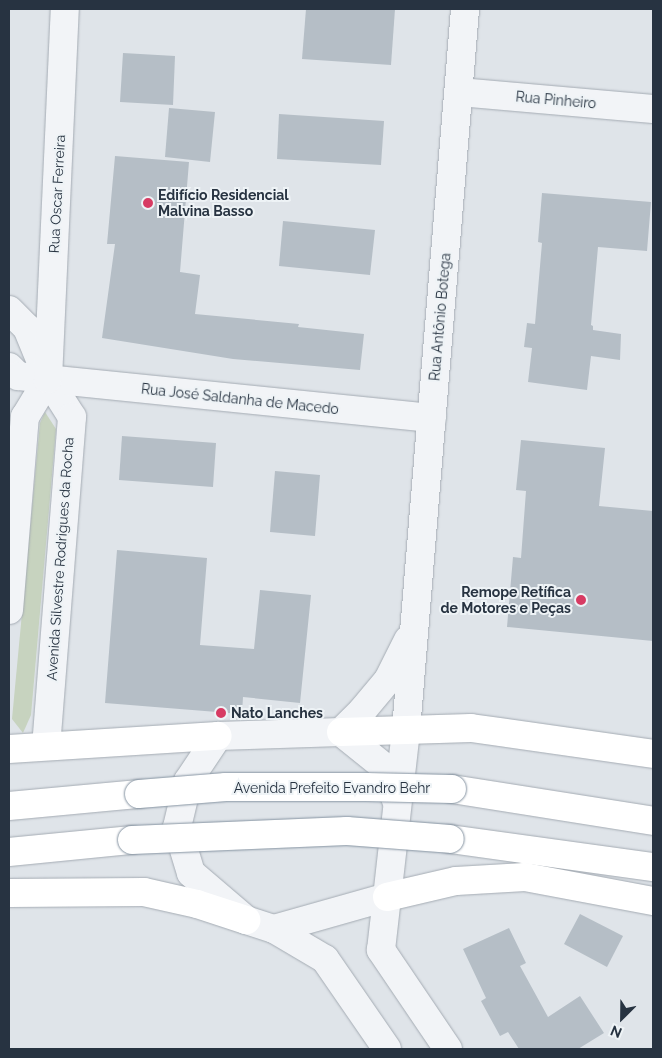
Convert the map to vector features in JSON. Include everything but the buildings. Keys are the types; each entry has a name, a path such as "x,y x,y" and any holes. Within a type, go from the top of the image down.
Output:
{"highway":[{"path":"341,732 471,728 653,754"},
{"path":"9,749 46,745 218,736"},
{"name":"Avenida Prefeito Evandro Behr","path":"9,806 226,787 452,789 653,821"},
{"path":"9,852 132,840 347,831 450,839 653,868"},
{"path":"387,897 456,881 525,877 653,901"},
{"path":"9,893 144,892 197,904 246,920"}],"street":[{"name":"Rua Oscar Ferreira","path":"48,379 65,9"},
{"name":"Rua Antônio Botega","path":"448,1049 381,950 406,730 466,9"},
{"name":"Rua Pinheiro","path":"459,92 653,108"},
{"name":"Avenida Silvestre Rodrigues da Rocha","path":"9,310 28,328 48,379 72,417 46,745"},
{"path":"9,367 18,376 48,379 26,417 9,610"},
{"name":"Rua José Saldanha de Macedo","path":"48,379 432,418"},
{"name":"Rua Antônio Botega","path":"341,732 388,680 415,625"},
{"path":"387,1049 325,959 274,929 246,920 191,873 177,827 188,781 218,736 341,732 383,766 398,803"},
{"path":"274,929 387,897"}],"green space":[{"path":"45,412 56,429 31,715 23,733 12,719 40,423"}],"place":[{"name":"Edifício Residencial Malvina Basso","path":"148,203"},
{"name":"Remope Retífica de Motores e Peças","path":"581,600"},
{"name":"Nato Lanches","path":"221,713"}]}
